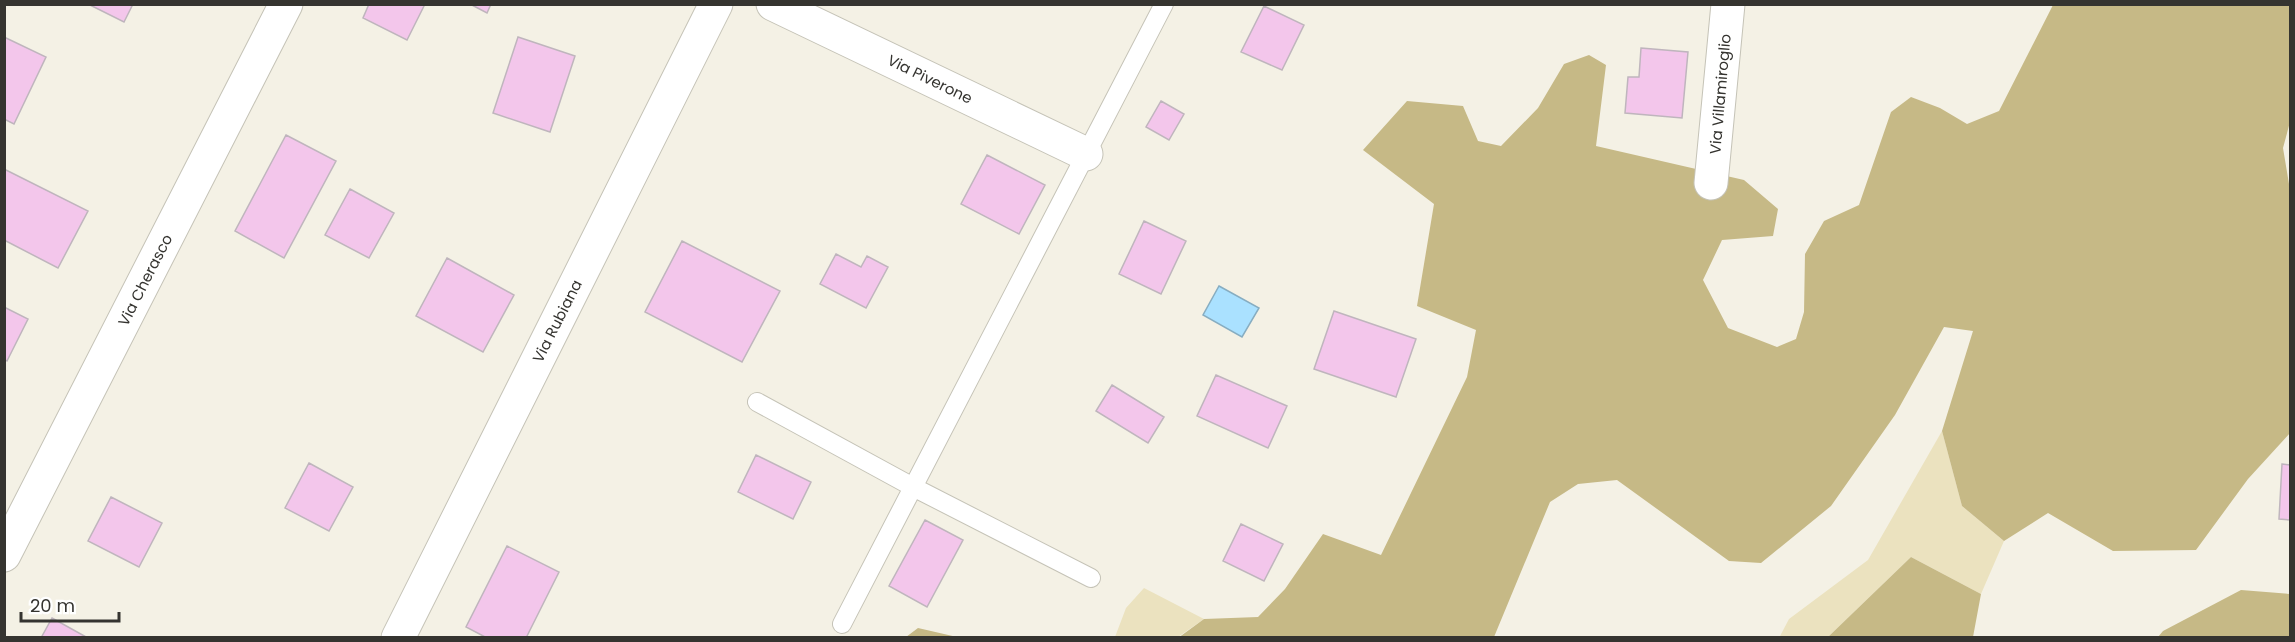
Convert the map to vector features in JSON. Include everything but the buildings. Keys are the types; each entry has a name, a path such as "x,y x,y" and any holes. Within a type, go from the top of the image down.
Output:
{"street":[{"name":"Via Cherasco","path":"4,555 286,4"},
{"name":"Via Rubiana","path":"398,638 716,4"},
{"name":"Via Piverone","path":"773,4 1086,154"},
{"name":"Via Villamiroglio","path":"1711,183 1728,4"}],"lane":[{"path":"842,624 1164,4"},
{"path":"757,402 913,488 1091,578"}],"shaded area":[{"path":"2053,5 2290,5 2290,122 2283,148 2290,190 2290,433 2248,479 2196,550 2113,551 2048,513 2004,541 1962,506 1942,431 1973,331 1944,327 1895,415 1831,506 1761,563 1729,561 1617,480 1578,484 1550,502 1494,637 1178,638 1204,619 1258,617 1285,589 1323,534 1381,555 1467,377 1476,330 1417,306 1434,204 1363,150 1407,101 1463,106 1478,141 1501,146 1538,108 1564,64 1589,55 1606,65 1596,146 1744,180 1778,209 1773,236 1722,240 1703,280 1728,328 1777,347 1796,339 1804,312 1805,254 1824,221 1859,205 1891,112 1911,97 1940,108 1967,124 1999,111"},
{"path":"1942,431 1962,506 2004,541 1981,594 1911,557 1828,637 1779,638 1789,619 1868,560"},
{"path":"1911,557 1981,594 1973,637 1828,637"},
{"path":"1144,588 1204,619 1178,637 1115,637 1126,608"},
{"path":"2241,590 2290,594 2290,637 2158,637 2163,631"},
{"path":"918,628 957,637 906,637"}],"water":[{"path":"1219,286 1259,308 1242,337 1203,315"}]}
